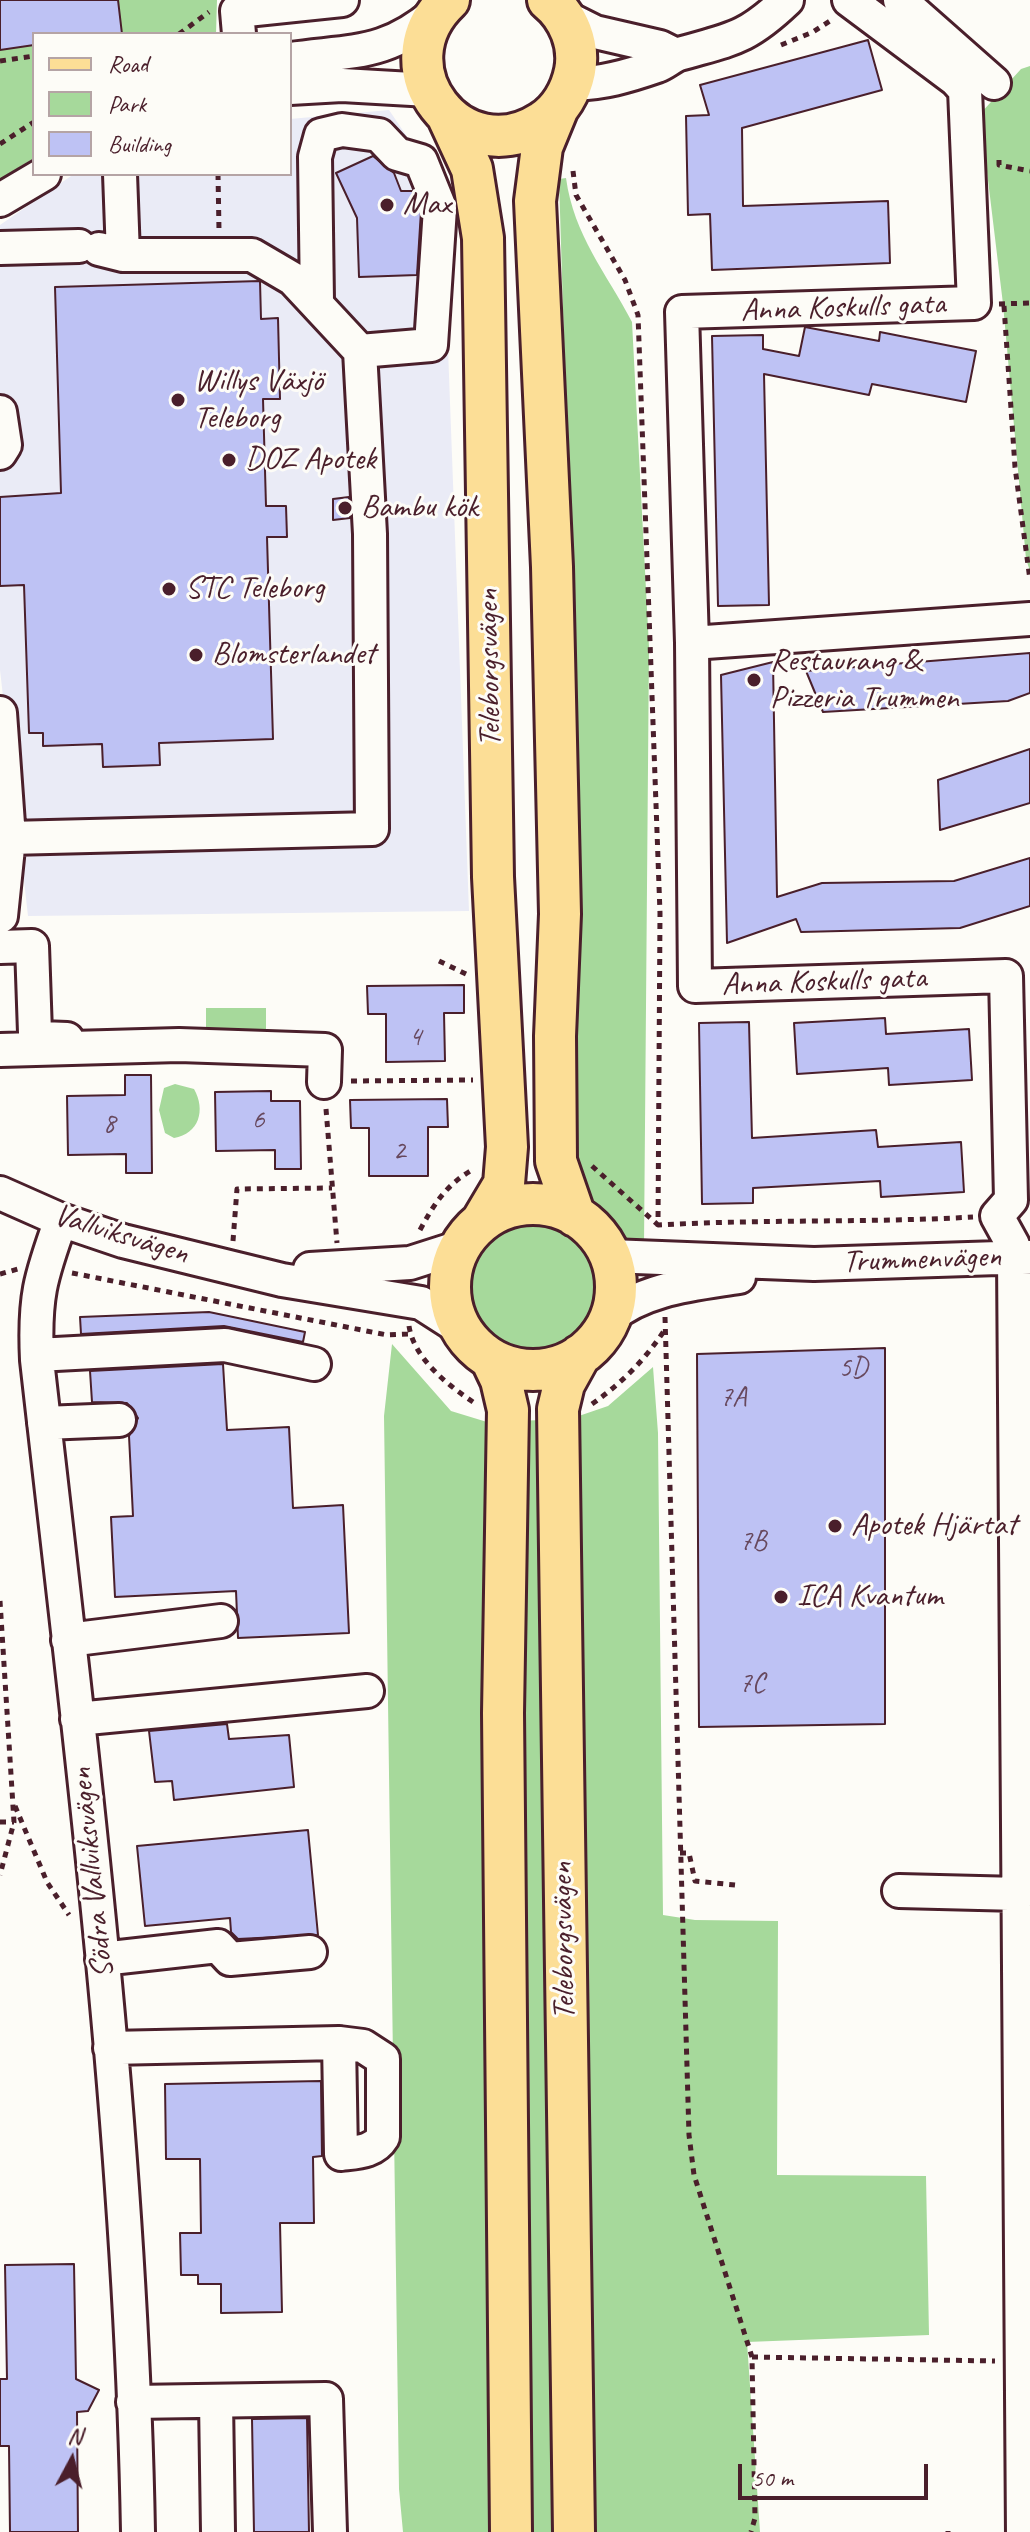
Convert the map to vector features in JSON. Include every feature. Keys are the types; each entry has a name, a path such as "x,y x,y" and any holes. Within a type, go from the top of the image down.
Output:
{"main road":[{"name":"Teleborgsvägen","path":"447,2 428,29 422,53 438,102 472,169 483,238 493,877 507,1163 502,1190 471,1234"},
{"name":"Teleborgsvägen","path":"554,5 574,41 565,96 542,147 535,201 553,598 560,914 555,1036 556,1161 575,1216"},
{"path":"438,102 473,131 504,136 534,127 565,96"},
{"path":"528,1204 552,1206 575,1216 596,1233 610,1256 616,1287 609,1318 597,1339 580,1355 559,1366 536,1370 512,1368 491,1359 460,1328 450,1287 471,1234 504,1209 528,1204"},
{"name":"Teleborgsvägen","path":"574,2532 558,1409 564,1384 580,1355"},
{"name":"Teleborgsvägen","path":"491,1359 501,1380 508,1410 503,1713 511,2532"}],"street":[{"path":"239,32 237,11 342,0"},
{"path":"565,96 587,84 660,65 676,55 706,50 735,39 756,28 787,0"},
{"name":"Anna Koskulls gata","path":"849,0 965,90 974,303 682,312 692,643 695,986 1006,976 1011,1200 997,1216"},
{"path":"900,0 994,83"},
{"path":"292,59 387,45 406,37 447,2"},
{"path":"554,5 595,32 660,47 676,55"},
{"path":"292,88 342,85 438,102"},
{"path":"317,301 315,157 321,135 342,130 379,135 397,154 421,161 440,208 435,306 431,345 360,351"},
{"path":"0,200 41,176"},
{"path":"100,250 119,176"},
{"path":"0,248 252,255 271,264 317,301 360,351 370,534 372,829 9,838"},
{"path":"0,412 5,445 0,453"},
{"path":"692,643 1030,619"},
{"path":"0,713 9,838 1,932 32,946 35,1033 41,1038 67,1039"},
{"path":"0,1050 179,1045 325,1050 324,1082"},
{"name":"Vallviksvägen","path":"0,1193 61,1220 123,1241 239,1259 344,1269 410,1263 471,1234"},
{"path":"997,1216 1022,1257 1023,1766 1019,1894 1026,2220 1023,2532"},
{"name":"Södra Vallviksvägen","path":"61,1220 43,1269 35,1306 37,1355 110,2048 124,2223 138,2532"},
{"name":"Trummenvägen","path":"610,1256 814,1264 1022,1257"},
{"name":"Vallviksvägen","path":"239,1259 282,1280 408,1299 432,1307 460,1328"},
{"name":"Trummenvägen","path":"609,1318 626,1304 664,1292 814,1264"},
{"path":"37,1355 225,1345 314,1364"},
{"path":"44,1423 119,1420"},
{"path":"68,1640 221,1621"},
{"path":"77,1719 367,1691"},
{"path":"899,1891 1019,1894"},
{"path":"102,1959 218,1946 230,1959 310,1952"},
{"path":"110,2048 339,2043"},
{"path":"133,2402 326,2399 330,2532"},
{"path":"216,2401 218,2532"}],"path":[{"path":"182,32 208,14 213,0"},
{"path":"0,61 32,56"},
{"path":"0,144 32,123"},
{"path":"999,153 999,178"},
{"path":"999,165 1030,171"},
{"path":"218,176 220,255"},
{"path":"1002,295 1015,467 1030,580"},
{"path":"439,961 461,973"},
{"path":"338,1254 324,1082 482,1080"},
{"path":"556,1161 592,1166 658,1225 662,1259"},
{"path":"410,1263 415,1241 436,1200 458,1178 485,1163 507,1163"},
{"path":"239,1259 237,1189 332,1188"},
{"path":"658,1225 752,1220 882,1222 997,1216"},
{"path":"0,1274 43,1269 387,1335 410,1334"},
{"path":"664,1292 692,2162 752,2357 755,2518 751,2532"},
{"path":"408,1299 410,1334 447,1385 483,1408 508,1410"},
{"path":"558,1409 587,1407 618,1386 647,1358 666,1328"},
{"path":"0,1601 14,1822 0,1875"},
{"path":"13,1801 47,1882 102,1959"},
{"path":"0,1822 14,1822"},
{"path":"680,1853 689,1853 695,1881 735,1885"},
{"path":"752,2357 1025,2362"}],"shaded area":[{"path":"389,110 442,188 469,911 28,916 0,670 0,225 71,176 292,176 292,119"}],"green space":[{"path":"0,0 217,0 216,32 32,32 32,159 0,179"},
{"path":"1030,66 1030,571 1026,559 1003,304 980,114 1021,69"},
{"path":"566,178 570,199 584,236 632,322 649,647 644,1244 613,1232 591,1211 580,1186 572,1132 581,897 559,179"},
{"path":"206,1008 266,1008 266,1032 206,1032"},
{"path":"175,1084 194,1089 200,1113 189,1132 174,1138 165,1133 159,1110 164,1088"},
{"path":"534,1218 560,1223 583,1238 598,1261 603,1287 598,1313 583,1336 560,1351 534,1356 508,1351 485,1336 470,1313 465,1287 470,1261 485,1238 508,1223"},
{"path":"392,1344 451,1411 487,1422 570,1419 608,1406 653,1367 658,1433 663,1915 695,1920 778,1921 777,2175 926,2176 929,2335 747,2342 760,2532 403,2532 399,2489 384,1416"}],"building":[{"path":"0,0 118,0 122,32 32,32 32,45 0,50"},
{"path":"868,40 882,90 742,128 743,206 888,201 890,263 712,270 710,214 688,215 686,116 709,115 700,85"},
{"name":"Max","path":"373,156 394,173 401,191 413,191 421,211 417,275 359,277 357,218 336,173"},
{"path":"260,281 261,319 278,318 280,399 263,399 266,506 286,506 287,537 267,537 273,739 159,743 160,765 103,767 102,744 43,746 43,733 29,733 24,585 0,586 0,497 61,493 55,287"},
{"path":"805,327 879,341 880,332 976,351 966,402 872,384 869,395 764,374 769,605 718,606 712,336 763,335 763,349 799,356"},
{"name":"Bambu kök","path":"349,497 350,518 333,520 333,499"},
{"path":"1030,653 1030,693 1008,701 823,712 806,671"},
{"path":"773,662 777,897 822,883 954,881 1030,858 1030,906 960,928 801,932 796,919 727,943 721,675"},
{"path":"1030,749 1030,803 940,830 938,780"},
{"path":"464,985 464,1013 444,1013 445,1061 386,1062 386,1014 368,1014 367,986"},
{"path":"885,1018 886,1034 969,1029 972,1080 889,1085 888,1068 797,1074 794,1023"},
{"path":"749,1022 752,1138 876,1130 878,1147 961,1142 964,1192 881,1197 880,1181 753,1188 753,1203 702,1204 699,1023"},
{"path":"125,1075 151,1075 152,1173 126,1173 126,1154 68,1155 67,1096 125,1095"},
{"path":"271,1091 271,1101 300,1101 301,1169 275,1169 275,1150 216,1151 215,1092"},
{"path":"447,1099 448,1127 428,1127 428,1176 369,1176 369,1128 351,1128 350,1100"},
{"path":"209,1312 305,1332 303,1342 224,1326 81,1334 80,1317"},
{"path":"885,1348 885,1724 699,1727 697,1354"},
{"path":"223,1364 227,1430 289,1427 293,1508 343,1505 349,1633 238,1638 236,1591 115,1597 111,1517 133,1516 129,1436 138,1418 127,1403 92,1402 90,1371"},
{"path":"227,1724 229,1739 289,1735 294,1787 174,1800 172,1781 155,1782 149,1731"},
{"path":"308,1830 318,1935 238,1939 231,1932 230,1918 145,1926 137,1846"},
{"path":"321,2081 322,2156 313,2157 314,2223 280,2223 282,2312 221,2313 221,2284 198,2284 198,2275 181,2275 180,2233 201,2233 200,2159 166,2159 165,2084"},
{"path":"74,2264 76,2379 99,2390 88,2411 77,2412 78,2532 10,2532 9,2446 0,2446 0,2379 7,2379 5,2265"},
{"path":"307,2418 309,2532 254,2532 252,2419"}],"place":[{"name":"Max","path":"387,205"},
{"name":"Willys Växjö Teleborg","path":"178,400"},
{"name":"DOZ Apotek","path":"229,460"},
{"name":"Bambu kök","path":"345,508"},
{"name":"STC Teleborg","path":"169,589"},
{"name":"Blomsterlandet","path":"196,655"},
{"name":"Restaurang & Pizzeria Trummen","path":"754,680"},
{"name":"Apotek Hjärtat","path":"835,1526"},
{"name":"ICA Kvantum","path":"781,1597"}]}
